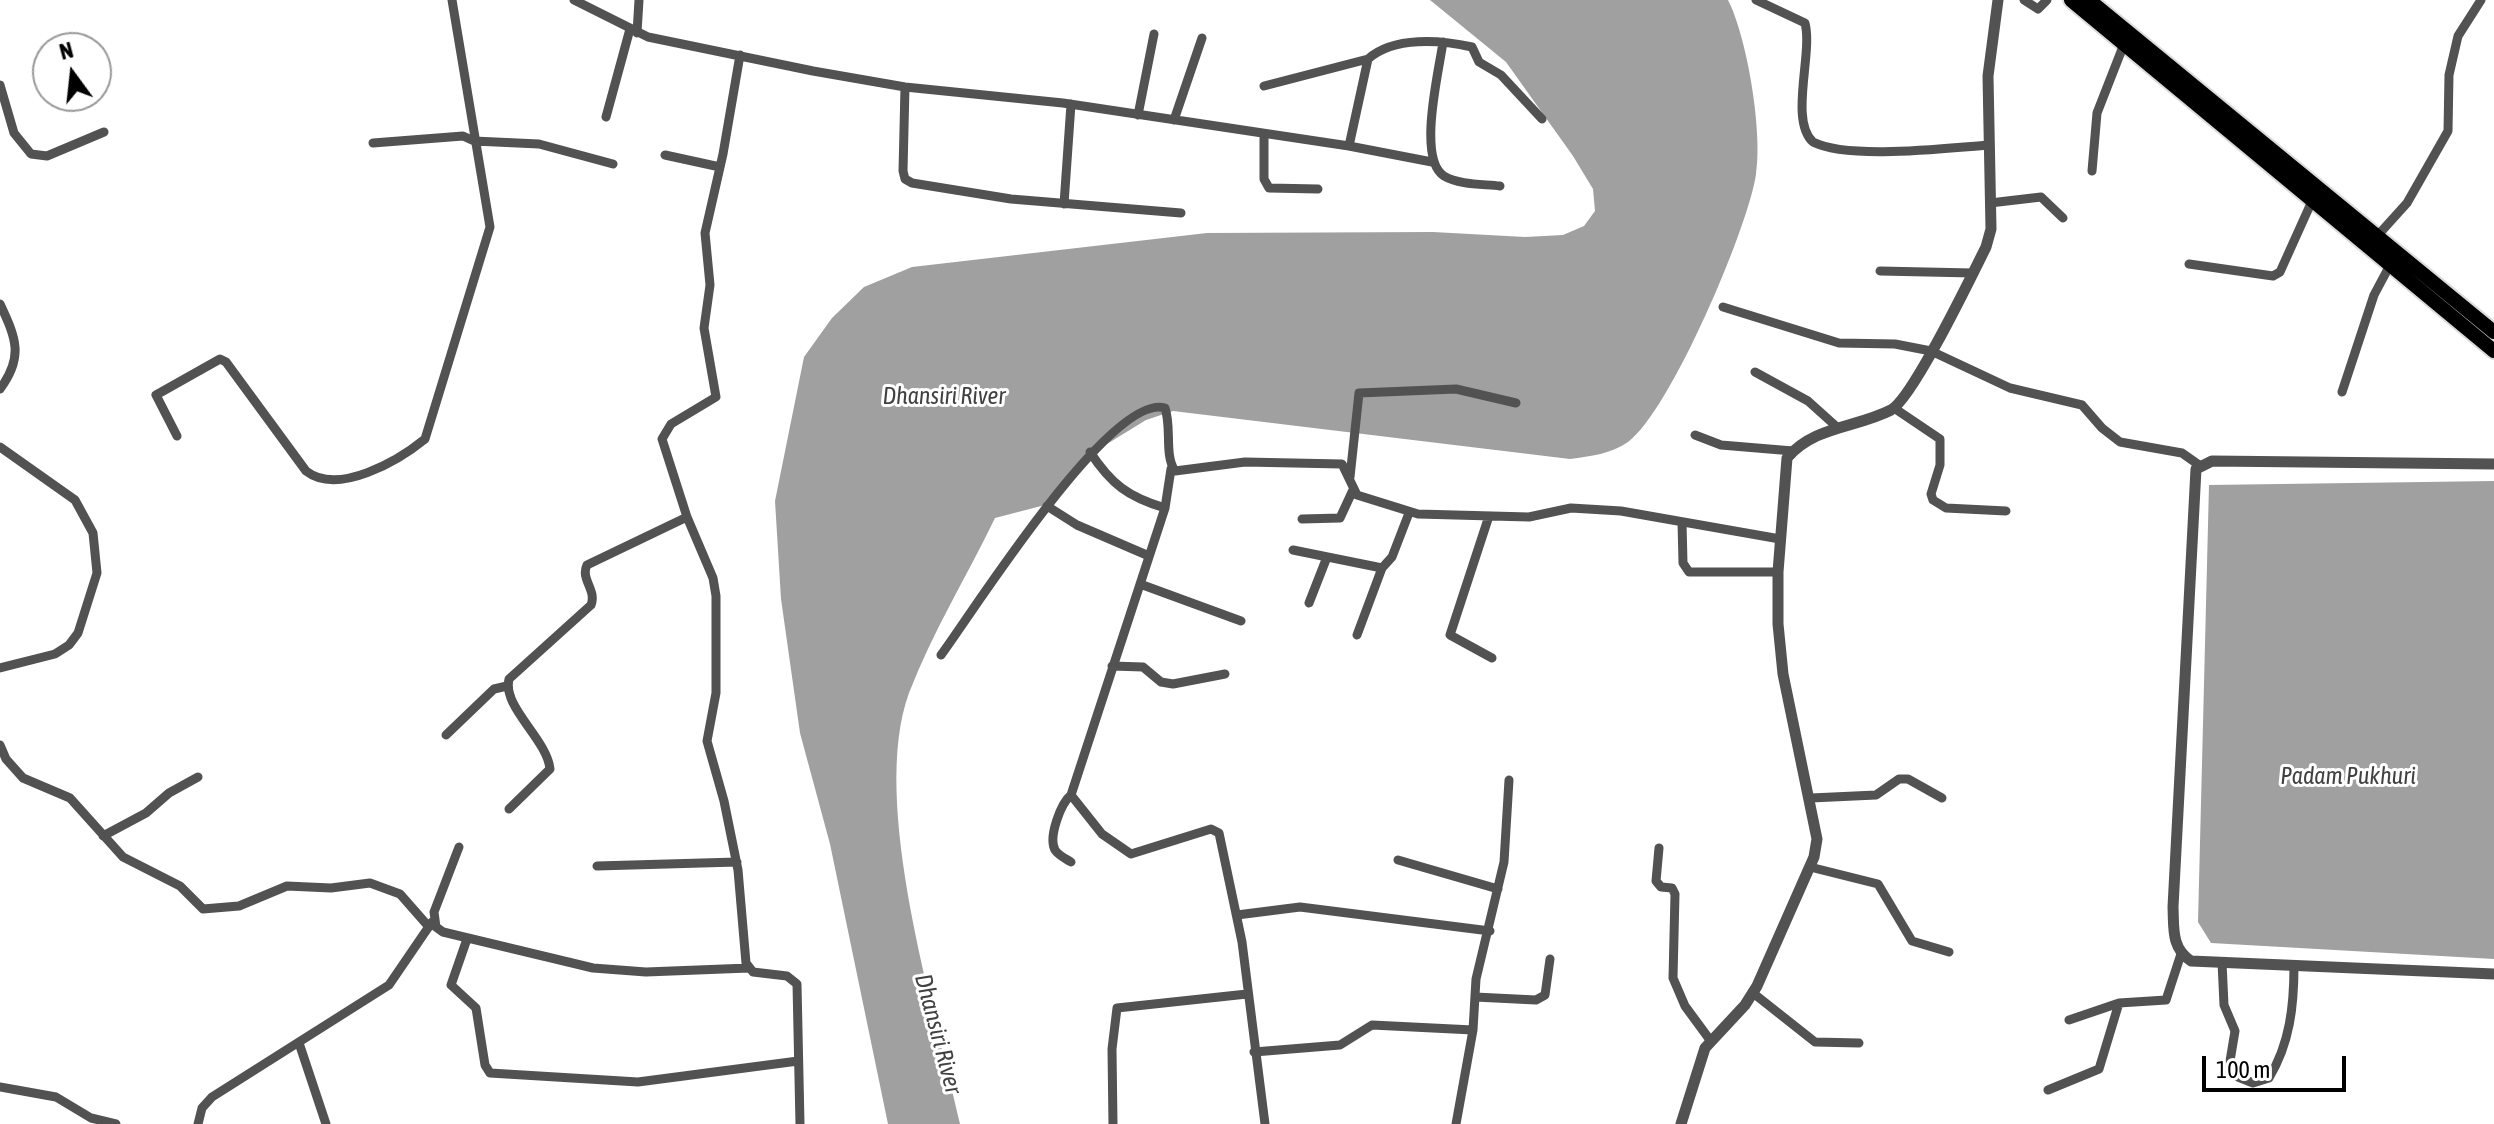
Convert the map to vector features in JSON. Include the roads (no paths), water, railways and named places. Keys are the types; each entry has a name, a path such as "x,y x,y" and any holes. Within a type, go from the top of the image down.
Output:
{"main road":[{"path":"2071,0 2494,351"},
{"path":"2089,0 2300,174 2379,234 2494,332"}],"street":[{"path":"177,436 156,395 220,359 226,362 306,471 315,478 346,478 407,454 425,439 490,227 452,0"},
{"path":"574,0 634,31 676,45 905,87 1071,104 1349,146 1432,162"},
{"path":"606,117 634,31 639,0"},
{"path":"1756,0 1805,23 1808,46 1804,125 1813,142 1822,147 1886,150 1989,145"},
{"path":"1681,1124 1703,1053 1710,1040 1753,993 1810,867 1817,839 1783,674 1778,572 1784,471 1793,451 1815,435 1894,408 1931,351 1986,247 1991,229 1988,76 1998,0"},
{"path":"2024,0 2038,9 2047,0"},
{"path":"2379,234 2407,203 2448,131 2449,75 2458,36 2481,0"},
{"path":"1138,115 1154,34"},
{"path":"1174,120 1202,38"},
{"path":"1264,86 1368,59 1385,49 1418,42 1443,42 1475,49 1479,62 1501,75 1542,119"},
{"path":"1443,42 1429,145 1432,162 1447,178 1500,186"},
{"path":"2092,171 2097,113 2124,44"},
{"path":"740,55 705,233 710,285 704,328 716,397 671,424 662,439 687,517 713,578 716,596 716,693 707,741 737,862 749,968"},
{"path":"1349,146 1368,59"},
{"path":"0,85 14,133 31,154 47,156 104,132"},
{"path":"905,87 905,179 1011,199 1181,213"},
{"path":"1064,204 1071,104"},
{"path":"1264,134 1264,179 1269,188 1318,189"},
{"path":"373,143 452,136 474,141 539,144 613,164"},
{"path":"665,155 720,167"},
{"path":"1990,203 2041,197 2063,218"},
{"path":"2189,264 2273,276 2280,272 2312,201"},
{"path":"2342,392 2374,295 2390,265"},
{"path":"1880,271 1973,273"},
{"path":"0,304 17,348 14,370 0,389"},
{"path":"1723,307 1839,343 1895,344 1931,351 2010,388 2082,405 2102,428 2120,442 2182,453 2199,465"},
{"path":"1755,372 1808,401 1838,428"},
{"path":"1350,477 1359,393 1456,389 1516,403"},
{"path":"941,655 1047,506 1090,452 1136,416 1163,407 1169,418 1171,469 1165,508 1071,795 1062,804 1053,843 1056,852 1071,862"},
{"path":"1894,408 1940,439 1942,450 1931,494 1933,500 1946,508 2006,511"},
{"path":"1695,435 1721,445 1793,451"},
{"path":"0,447 75,500 93,533 97,573 78,633 69,645 55,654 0,668"},
{"path":"1090,452 1119,489 1135,499 1165,508"},
{"path":"2199,465 2212,461 2494,464"},
{"path":"1171,469 1180,471 1245,462 1342,464 1353,490 1364,499 1409,513 1538,517 1563,509 1584,508 1780,539"},
{"path":"2199,465 2193,495 2173,891 2174,939 2181,954 2191,961 2494,974"},
{"path":"1302,519 1340,518 1353,490"},
{"path":"1047,506 1077,525 1149,556"},
{"path":"1357,635 1382,568 1392,557 1409,513"},
{"path":"1489,516 1450,635 1492,658"},
{"path":"509,809 550,769 545,751 510,697 509,679 591,605 593,594 585,576 587,565 687,517"},
{"path":"1682,522 1683,563 1689,572 1778,572"},
{"path":"1293,550 1382,568"},
{"path":"1309,603 1327,557"},
{"path":"1140,584 1241,621"},
{"path":"1112,666 1148,668 1161,682 1173,684 1225,674"},
{"path":"446,735 494,689 507,686"},
{"path":"0,745 6,759 23,778 70,798 123,857 180,886 203,909 239,906 287,886 331,888 370,883 400,894 443,932 593,968 646,972 749,968 758,974 787,976 797,984 800,1124"},
{"path":"103,836 146,813 169,793 198,777"},
{"path":"1811,798 1876,795 1899,779 1917,781 1942,798"},
{"path":"1456,1124 1473,1030 1475,997 1498,889 1509,780"},
{"path":"1071,795 1102,834 1131,854 1216,830 1221,837 1237,915 1265,1124"},
{"path":"198,1124 202,1108 212,1097 389,985 431,923 459,847"},
{"path":"1659,848 1656,881 1661,887 1672,888 1675,894 1673,978 1685,1006 1710,1040"},
{"path":"1398,860 1498,889"},
{"path":"597,866 737,862"},
{"path":"1810,867 1878,884 1912,941 1949,952"},
{"path":"1237,915 1300,907 1490,931"},
{"path":"467,939 451,985 476,1008 485,1065 490,1073 638,1082 798,1061"},
{"path":"2069,1020 2119,1003 2166,1000 2181,954"},
{"path":"1475,997 1536,1000 1545,995 1550,959"},
{"path":"2222,962 2224,1005 2235,1031 2228,1073 2253,1083 2269,1078 2282,1056 2291,1021 2294,965"},
{"path":"1753,993 1815,1042 1859,1043"},
{"path":"1113,1124 1113,1018 1117,1008 1247,994"},
{"path":"2048,1090 2099,1069 2119,1003"},
{"path":"1254,1052 1340,1045 1372,1025 1473,1030"},
{"path":"299,1043 326,1124"},
{"path":"0,1087 56,1097 91,1118 116,1124"}],"water":[{"name":"Dhansiri River","path":"1430,0 1728,0 1741,37 1752,85 1758,156 1756,174 1739,234 1685,358 1645,424 1628,442 1608,452 1570,459 1173,411 1146,420 1107,444 1045,505 995,518 918,671 909,693 899,738 897,790 910,907 960,1124 888,1124 830,844 800,733 781,599 775,501 804,357 832,318 864,287 912,267 1207,233 1433,232 1525,237 1563,235 1584,226 1595,211 1593,189 1573,156 1506,62"},
{"name":"Padam Pukhuri","path":"2494,481 2494,959 2211,943 2198,922 2209,485"}]}
